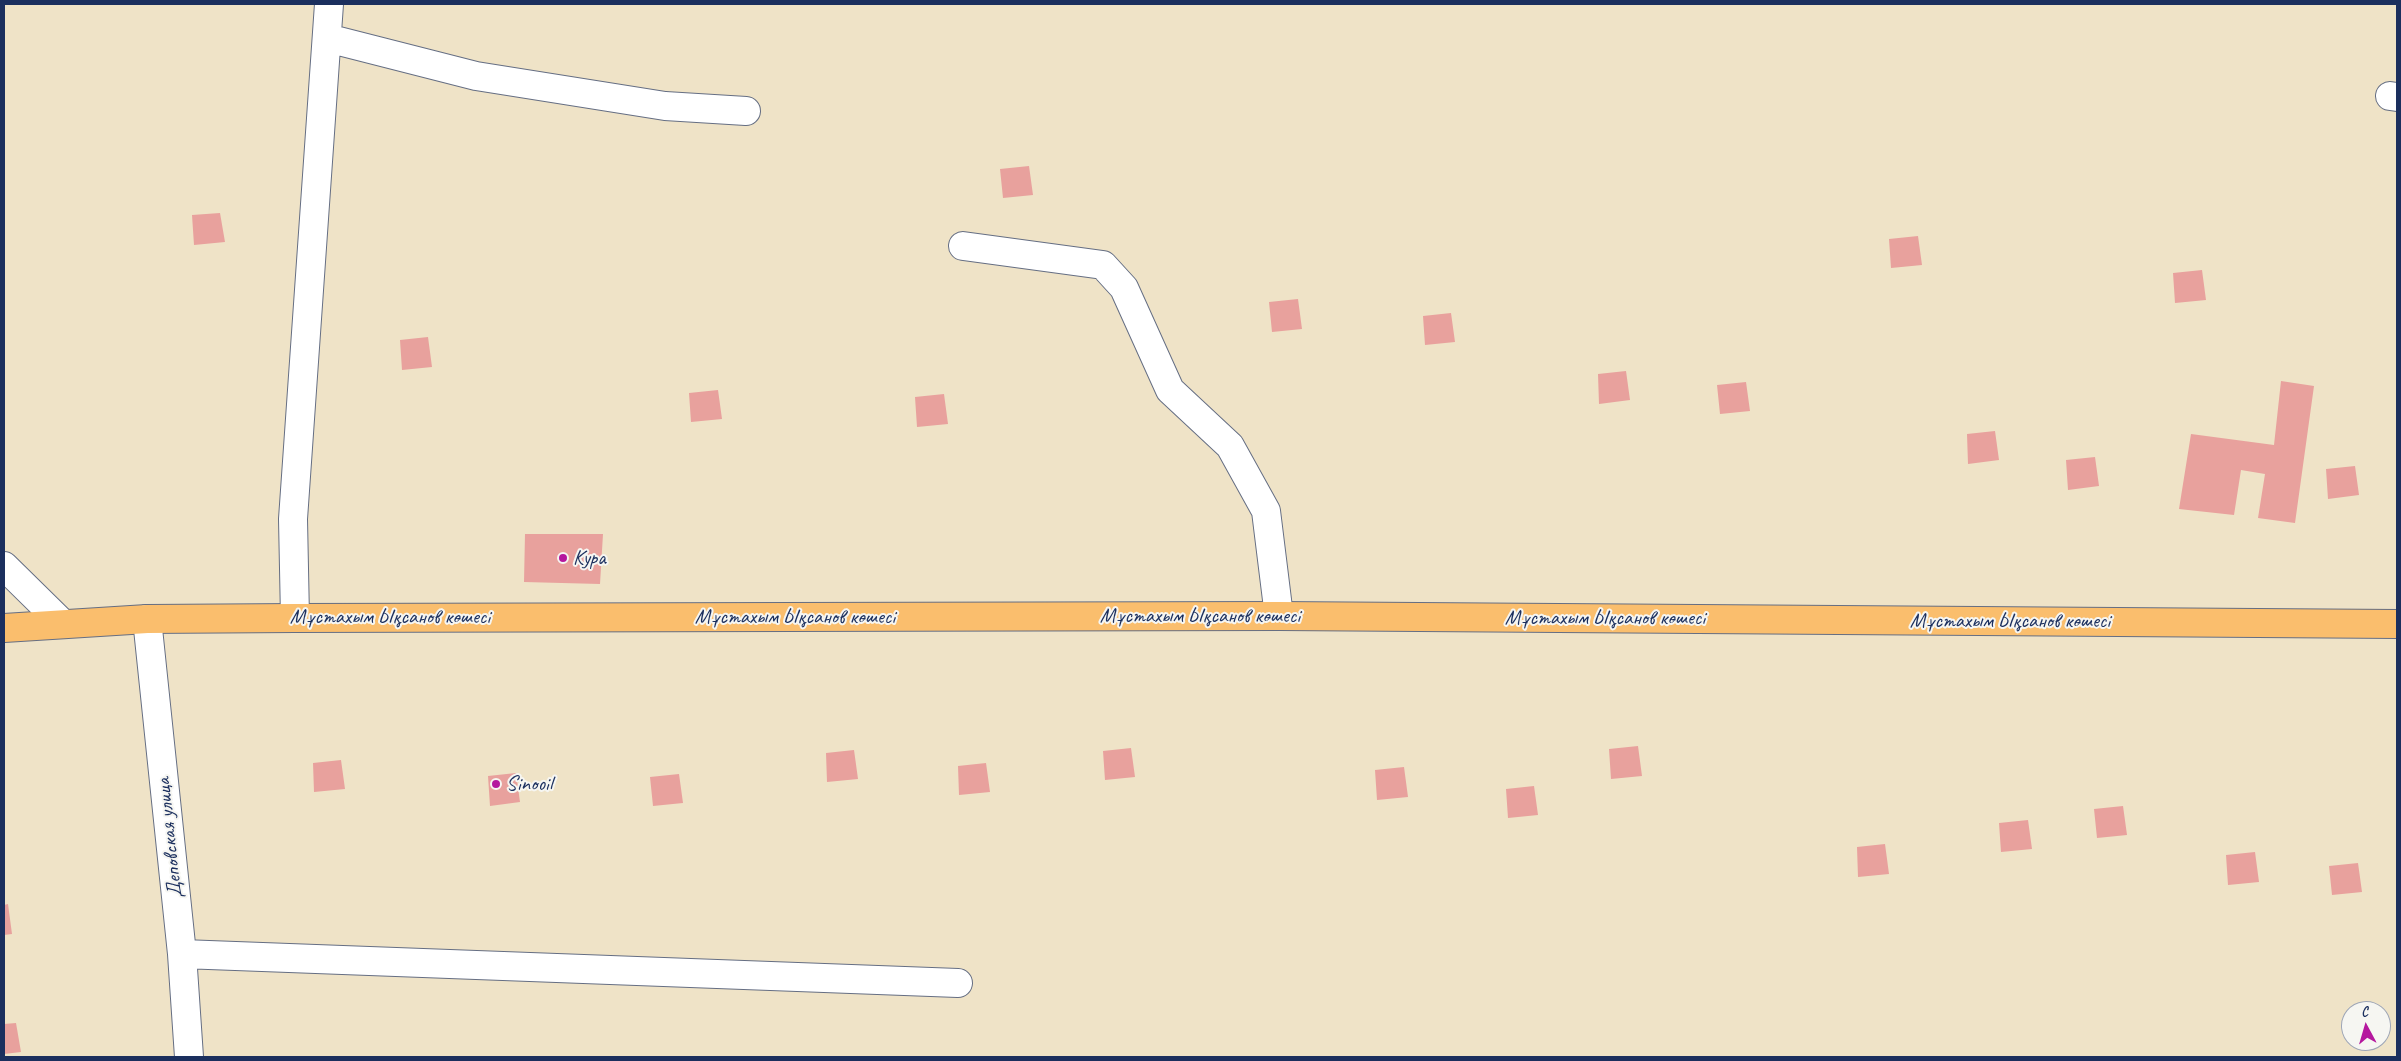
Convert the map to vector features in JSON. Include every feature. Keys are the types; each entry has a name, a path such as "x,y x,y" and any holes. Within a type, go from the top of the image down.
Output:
{"main road":[{"name":"Мұстахым Ықсанов көшесі","path":"4,628 147,620 295,618 1279,616 2397,624"}],"street":[{"path":"295,618 294,519 329,4"},
{"path":"327,38 476,76 665,106 746,111"},
{"path":"963,246 1103,265 1124,288 1170,390 1230,446 1266,511 1279,616"},
{"path":"4,566 63,624"},
{"name":"Деповская улица","path":"147,620 182,954 189,1057"},
{"path":"182,954 958,983"}],"building":[{"path":"1029,166 1033,195 1003,198 1000,169"},
{"path":"220,213 225,242 194,245 192,215"},
{"path":"1918,236 1922,265 1891,268 1889,239"},
{"path":"2202,270 2206,300 2175,303 2173,273"},
{"path":"1298,299 1302,329 1272,332 1269,302"},
{"path":"1451,313 1455,342 1425,345 1423,316"},
{"path":"428,337 432,367 402,370 400,340"},
{"path":"1626,371 1630,400 1599,404 1598,374"},
{"path":"2281,381 2314,386 2295,523 2258,518 2265,474 2241,470 2234,515 2179,509 2191,434 2274,445"},
{"path":"1746,382 1750,411 1720,414 1717,385"},
{"path":"718,390 722,419 691,422 689,393"},
{"path":"944,394 948,424 917,427 915,397"},
{"path":"1995,431 1999,460 1968,464 1967,434"},
{"path":"2095,457 2099,486 2068,490 2066,460"},
{"path":"2355,466 2359,495 2328,499 2326,469"},
{"name":"Кура","path":"525,534 603,534 600,584 524,582"},
{"path":"1638,746 1642,776 1611,779 1609,749"},
{"path":"1131,748 1135,777 1105,780 1103,751"},
{"path":"854,750 858,779 827,782 826,753"},
{"path":"341,760 345,789 314,792 313,763"},
{"path":"986,763 990,792 959,795 958,766"},
{"path":"1404,767 1408,797 1377,800 1375,770"},
{"path":"516,773 520,802 490,806 488,776"},
{"path":"679,774 683,803 653,806 650,777"},
{"path":"1534,786 1538,815 1508,818 1506,789"},
{"path":"2123,806 2127,835 2097,838 2094,809"},
{"path":"2028,820 2032,849 2001,852 1999,823"},
{"path":"1885,844 1889,874 1858,877 1857,847"},
{"path":"2255,852 2259,882 2228,885 2226,855"},
{"path":"2358,863 2362,892 2332,895 2329,866"},
{"path":"8,904 12,934 4,935 4,905"},
{"path":"16,1023 21,1052 4,1054 4,1024"}],"place":[{"name":"Кура","path":"563,558"},
{"name":"Sinooil","path":"496,784"}]}
